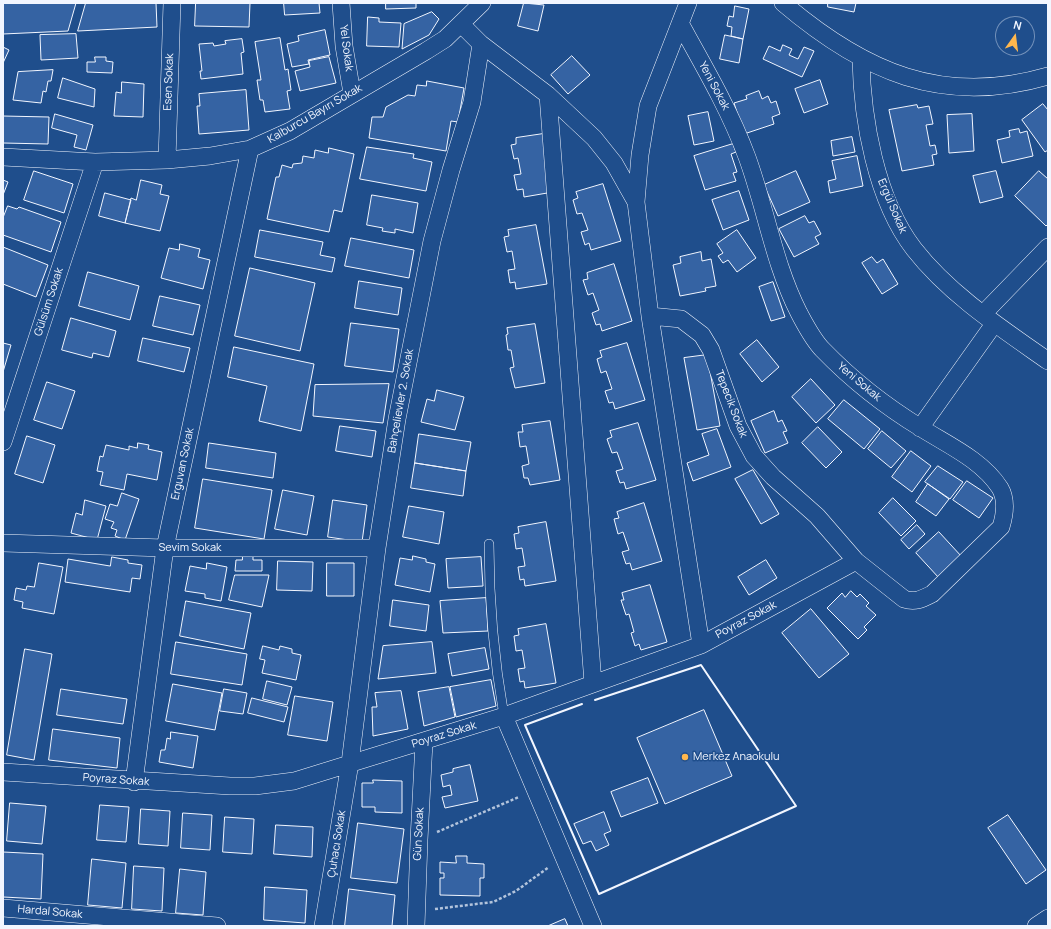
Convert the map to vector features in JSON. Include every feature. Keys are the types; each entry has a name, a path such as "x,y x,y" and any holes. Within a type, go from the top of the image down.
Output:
{"street":[{"name":"Esen Sokak","path":"167,160 172,3"},
{"name":"Yel Sokak","path":"340,3 344,46 352,93"},
{"name":"Kalburcu Bayırı Sokak","path":"3,157 94,162 167,160 210,156 250,149 290,131 352,93 426,51 445,39 482,3"},
{"path":"688,3 681,25 666,58 648,106 640,155 636,202 650,316 701,645"},
{"path":"783,3 804,11 861,59 902,77 944,85 1004,85 1048,76"},
{"path":"462,24 481,44 548,95 594,138 614,163 636,202"},
{"name":"Yeni Sokak","path":"681,25 729,114 744,150 776,257 792,298 805,325 821,349 848,376 875,397 920,428 975,463 996,482 1001,489 1005,503 1004,518 1001,527 932,594 911,602 904,599 856,561"},
{"name":"Bahçelievler 2. Sokak","path":"350,763 377,548 397,419 430,249 451,170 472,102 481,44"},
{"name":"Ergül Sokak","path":"861,59 861,90 867,130 876,165 895,217 913,247 923,260 988,319 1048,361"},
{"path":"548,95 593,683"},
{"name":"Erguvan Sokak","path":"134,782 165,548 250,149"},
{"name":"Gülsüm Sokak","path":"3,442 94,162"},
{"path":"920,428 988,319 1048,247"},
{"name":"Tepecik Sokak","path":"650,316 681,319 702,335 711,350 738,426 754,456 773,478 817,516 856,561"},
{"name":"Sevim Sokak","path":"3,543 165,548 377,548"},
{"name":"Poyraz Sokak","path":"3,772 134,782 230,786 276,784 294,781 504,716 701,645 856,561"},
{"path":"504,716 593,926"},
{"name":"Gün Sokak","path":"416,918 418,840 424,742"},
{"name":"Çuhacı Sokak","path":"323,926 350,763"},
{"name":"Hardal Sokak","path":"3,908 217,926"},
{"path":"1036,926 1048,918"}],"lane":[{"path":"489,544 490,615 504,716"}],"path":[{"path":"418,840 535,790"},
{"path":"416,918 493,902 516,891 564,856"}],"building":[{"path":"3,3 76,3 68,31 3,34"},
{"path":"86,3 156,3 157,27 78,31"},
{"path":"196,3 250,3 249,27 195,26"},
{"path":"284,3 319,3 320,13 285,15"},
{"path":"386,3 416,3 416,8 386,9"},
{"path":"524,3 544,5 538,31 518,26"},
{"path":"828,3 856,3 854,12 828,7"},
{"path":"735,6 749,9 743,39 731,36 732,27 727,26 729,16 733,17"},
{"path":"432,12 439,19 429,35 402,49 404,24"},
{"path":"368,17 379,18 379,22 401,23 399,47 367,46"},
{"path":"325,30 330,55 308,60 309,64 292,67 287,44 299,41 298,36"},
{"path":"76,34 78,58 41,60 40,35"},
{"path":"725,35 743,39 739,63 720,59"},
{"path":"280,38 285,70 288,69 291,90 287,91 290,109 265,112 263,100 260,100 257,80 261,80 255,42"},
{"path":"242,39 244,52 241,53 243,74 201,79 200,71 202,71 199,44 213,43 214,46 226,44 225,41"},
{"path":"783,45 792,49 789,55 798,59 804,47 814,51 802,77 763,59 769,46 780,51"},
{"path":"3,47 9,50 3,63"},
{"path":"572,56 590,75 568,94 551,75"},
{"path":"95,57 106,57 106,61 113,62 112,73 87,72 87,62 95,62"},
{"path":"329,57 336,83 300,91 295,71 310,67 309,61"},
{"path":"53,70 51,81 48,81 46,92 43,91 41,103 13,100 18,72"},
{"path":"63,78 95,89 94,107 58,98"},
{"path":"820,80 828,104 804,113 795,89"},
{"path":"427,81 464,88 458,122 451,121 446,151 369,138 372,117 383,117 386,107 408,95 415,96 417,85 426,86"},
{"path":"122,82 144,84 143,117 114,116 116,92 121,93"},
{"path":"246,90 249,130 199,134 197,106 200,106 199,94"},
{"path":"759,91 762,99 768,96 771,103 776,101 780,114 772,117 774,124 744,134 734,103 747,99 746,96"},
{"path":"1043,104 1048,110 1048,150 1045,152 1022,120"},
{"path":"917,105 918,108 929,106 933,124 926,125 930,146 935,145 937,154 932,155 934,165 902,171 889,110"},
{"path":"708,112 714,141 694,145 688,116"},
{"path":"55,114 93,125 86,150 74,147 77,135 52,128"},
{"path":"972,114 974,151 949,153 947,115"},
{"path":"3,116 49,117 48,144 3,143"},
{"path":"1019,129 1020,133 1027,131 1033,156 1002,163 997,140 1010,137 1009,131"},
{"path":"543,134 553,192 524,197 523,189 517,190 514,175 521,174 518,158 514,159 511,145 516,144 516,138"},
{"path":"852,137 855,152 833,156 831,141"},
{"path":"733,144 736,152 731,154 737,172 733,173 736,181 705,190 694,156"},
{"path":"367,147 414,154 413,158 432,162 426,191 360,179"},
{"path":"329,148 354,154 342,212 334,210 329,232 267,219 276,177 279,177 282,165 292,168 293,164 302,163 303,156 314,158 315,150 328,153"},
{"path":"857,156 863,186 830,193 828,181 836,179 832,161"},
{"path":"34,171 73,184 64,213 24,200"},
{"path":"796,171 810,202 778,216 764,185"},
{"path":"996,171 1003,197 980,203 973,176"},
{"path":"1039,171 1048,179 1048,224 1046,226 1015,196"},
{"path":"3,180 8,182 3,195"},
{"path":"141,180 162,185 160,194 169,196 160,231 125,223 131,198 136,200"},
{"path":"603,184 621,241 591,250 589,243 585,245 581,232 588,230 582,213 577,214 573,200 578,198 576,192"},
{"path":"739,191 749,220 723,230 712,200"},
{"path":"105,193 131,200 125,223 99,216"},
{"path":"372,195 418,203 413,233 395,229 395,233 382,231 383,228 367,225"},
{"path":"8,206 17,209 19,207 61,222 51,252 3,235 3,218"},
{"path":"805,216 809,223 814,221 821,234 815,237 819,244 794,257 779,229"},
{"path":"536,225 547,284 516,289 515,282 510,283 508,270 515,269 512,251 507,252 504,237 509,236 508,230"},
{"path":"260,230 323,242 320,255 335,258 332,272 255,257"},
{"path":"737,230 756,258 737,272 728,260 723,263 718,256 723,253 717,244"},
{"path":"351,238 414,250 409,278 345,266"},
{"path":"180,244 200,249 198,257 210,260 203,289 161,278 169,248 179,250"},
{"path":"3,247 48,265 36,297 3,284"},
{"path":"701,252 702,261 711,259 716,286 705,288 706,291 680,296 673,265 681,263 680,257"},
{"path":"872,257 877,263 883,259 898,284 882,294 862,263"},
{"path":"614,264 632,321 602,331 600,324 596,325 592,313 599,310 593,293 588,295 583,280 588,279 587,273"},
{"path":"250,268 315,283 300,351 235,336"},
{"path":"88,272 139,286 130,320 79,306"},
{"path":"359,281 402,288 398,315 355,308"},
{"path":"773,282 785,317 771,321 759,287"},
{"path":"160,296 200,305 193,335 153,326"},
{"path":"71,318 116,331 109,357 93,353 92,358 62,350"},
{"path":"351,323 399,329 393,372 345,366"},
{"path":"535,324 545,383 515,388 510,368 514,367 511,350 508,350 506,335 508,334 507,328"},
{"path":"143,338 190,348 184,372 138,361"},
{"path":"757,340 779,367 762,382 740,354"},
{"path":"3,343 11,345 3,372"},
{"path":"627,343 645,400 615,409 613,402 609,403 605,391 612,389 606,371 601,373 597,359 602,357 600,351"},
{"path":"234,347 314,364 301,431 259,421 267,386 228,377"},
{"path":"707,355 720,426 697,430 684,358"},
{"path":"811,379 835,405 816,423 792,397"},
{"path":"47,382 75,391 62,429 34,420"},
{"path":"389,384 383,423 313,416 315,385"},
{"path":"437,390 464,397 455,430 421,422 427,399 434,401"},
{"path":"844,400 880,429 864,449 828,419"},
{"path":"774,411 778,422 782,420 787,431 783,432 788,443 765,453 751,421"},
{"path":"550,421 560,480 530,485 528,478 524,478 522,466 529,464 526,446 520,447 518,432 523,432 522,425"},
{"path":"638,423 656,480 626,489 624,482 620,483 616,471 623,469 617,452 612,453 607,439 612,437 610,431"},
{"path":"340,426 376,431 372,457 336,451"},
{"path":"818,427 842,452 826,468 802,443"},
{"path":"717,429 731,467 693,481 687,463 709,455 702,434"},
{"path":"882,431 906,451 891,468 868,449"},
{"path":"419,434 471,442 466,471 415,463"},
{"path":"27,436 55,445 43,483 15,474"},
{"path":"138,443 149,445 148,449 162,452 157,480 127,474 124,490 100,485 103,472 97,471 100,456 103,457 106,445 129,450 129,446 137,448"},
{"path":"209,443 276,453 273,478 206,468"},
{"path":"911,451 931,466 912,492 892,477"},
{"path":"415,463 466,471 463,496 411,488"},
{"path":"938,466 963,482 950,499 925,482"},
{"path":"753,470 779,514 761,524 735,479"},
{"path":"203,479 272,490 264,539 195,528"},
{"path":"967,481 993,498 979,518 953,500"},
{"path":"928,484 949,499 936,516 916,502"},
{"path":"283,490 314,496 307,535 275,529"},
{"path":"122,493 139,499 125,540 115,536 117,530 111,528 114,522 105,519 110,504 117,506"},
{"path":"893,498 916,521 901,536 879,513"},
{"path":"85,500 106,506 97,540 71,533 76,513 82,515"},
{"path":"333,500 367,505 362,542 328,537"},
{"path":"644,503 662,561 632,570 630,563 626,564 622,552 629,550 623,532 618,534 614,519 619,518 617,512"},
{"path":"409,506 444,512 439,544 403,537"},
{"path":"546,522 556,581 525,586 524,579 520,580 518,567 525,566 522,548 516,549 514,534 519,533 518,527"},
{"path":"917,525 925,534 909,549 901,540"},
{"path":"939,532 962,557 939,578 916,553"},
{"path":"243,553 253,554 253,560 262,560 262,571 235,571 236,560 242,560"},
{"path":"413,556 426,559 426,562 435,564 430,592 395,585 400,558 412,560"},
{"path":"112,557 128,560 128,563 142,565 140,579 132,578 130,592 65,582 68,559 110,566"},
{"path":"481,557 483,586 448,588 446,559"},
{"path":"766,560 777,578 749,595 738,577"},
{"path":"278,561 313,562 312,591 277,590"},
{"path":"39,563 63,567 54,614 22,608 23,602 14,600 16,588 26,590 27,586 34,587"},
{"path":"207,563 227,567 221,601 205,598 205,594 185,591 190,566 206,569"},
{"path":"327,563 354,563 354,596 327,596"},
{"path":"235,575 269,575 262,607 229,600"},
{"path":"650,585 667,642 641,650 639,644 635,646 631,633 634,632 629,614 626,615 621,600 624,600 622,593"},
{"path":"851,591 857,597 860,594 869,603 866,606 876,615 864,627 867,630 858,639 827,608 842,593 845,597"},
{"path":"486,598 488,631 443,633 440,601"},
{"path":"393,600 429,605 426,631 390,626"},
{"path":"186,601 251,613 244,649 180,636"},
{"path":"811,609 849,654 819,678 782,633"},
{"path":"546,624 556,683 525,688 524,681 520,682 518,669 525,668 522,650 516,651 514,636 519,635 518,629"},
{"path":"176,642 247,654 242,685 171,674"},
{"path":"432,642 436,673 378,679 383,646"},
{"path":"263,646 279,650 280,646 292,649 292,653 301,655 296,680 262,673 265,660 260,659"},
{"path":"485,648 489,669 452,676 448,654"},
{"path":"25,649 52,654 34,760 7,755"},
{"path":"491,680 496,706 456,717 450,687"},
{"path":"267,681 292,687 287,705 263,699"},
{"path":"173,684 222,693 215,730 166,721"},
{"path":"449,687 455,717 424,726 418,692"},
{"path":"61,689 127,699 123,724 57,715"},
{"path":"224,689 247,693 243,714 220,711"},
{"path":"401,691 408,729 373,736 372,707 377,707 375,693"},
{"path":"295,696 333,702 327,741 288,735"},
{"path":"252,698 288,707 284,722 248,713"},
{"name":"Merkez Anaokulu","path":"704,710 732,776 665,804 637,738"},
{"path":"53,729 120,738 117,768 49,760"},
{"path":"171,732 198,736 193,768 159,762 161,750 165,750 167,738 170,739"},
{"path":"470,765 478,801 445,808 442,797 452,795 450,785 443,787 441,775 453,772 453,769"},
{"path":"648,778 658,803 621,817 611,792"},
{"path":"373,780 402,781 402,813 375,812 375,807 362,807 362,783 373,783"},
{"path":"10,803 46,806 42,844 7,841"},
{"path":"100,805 129,807 126,842 97,840"},
{"path":"141,809 170,811 168,846 139,844"},
{"path":"604,812 611,831 604,834 609,845 596,851 591,841 583,844 574,824"},
{"path":"183,813 212,815 210,850 181,848"},
{"path":"1008,815 1046,870 1026,884 988,828"},
{"path":"225,817 254,819 252,854 223,852"},
{"path":"358,823 404,829 397,883 351,878"},
{"path":"276,825 313,827 312,857 274,854"},
{"path":"3,852 43,854 41,899 3,897"},
{"path":"456,856 467,856 467,863 484,864 484,878 480,878 480,896 440,895 440,878 444,878 444,873 440,873 440,862 456,863"},
{"path":"92,859 126,863 122,908 88,905"},
{"path":"134,866 164,868 162,911 132,909"},
{"path":"180,869 206,872 203,915 176,913"},
{"path":"265,887 307,890 305,923 264,920"},
{"path":"349,889 395,895 392,926 345,926"},
{"path":"565,919 568,926 548,926"}],"wall":[{"path":"582,704 525,725 599,894 796,806 701,665 595,700"}],"place":[{"name":"Merkez Anaokulu","path":"685,757"}]}
